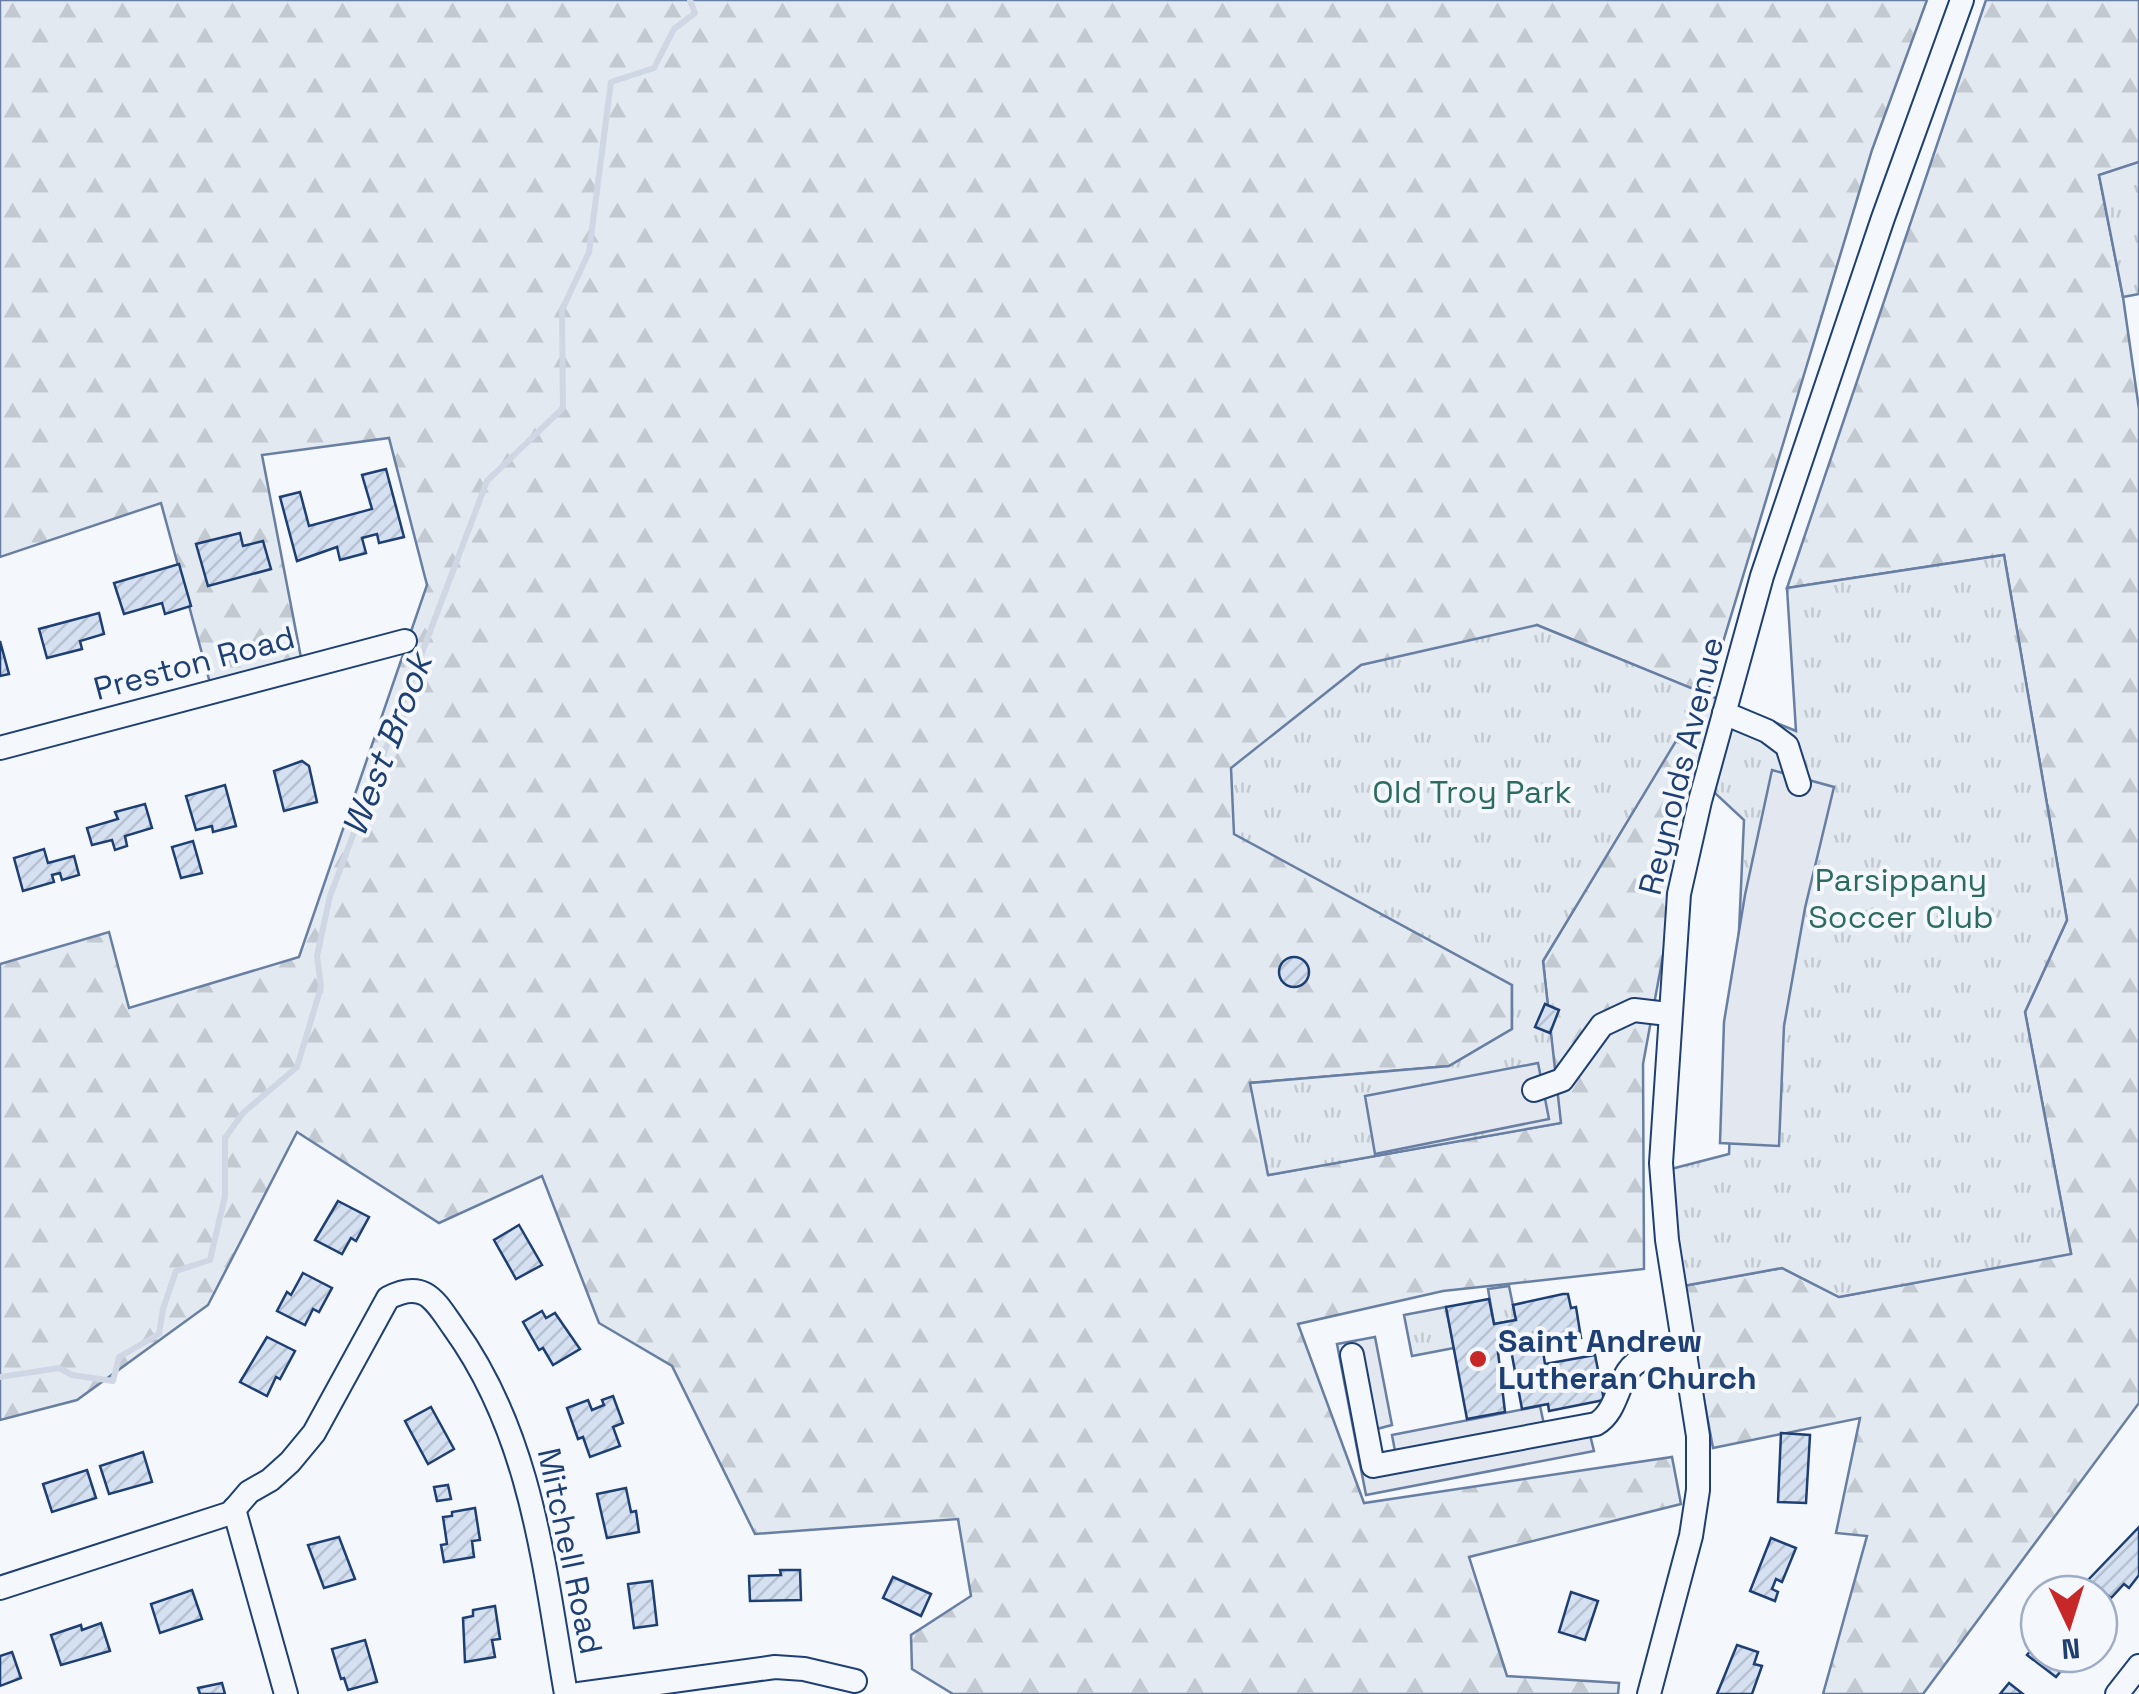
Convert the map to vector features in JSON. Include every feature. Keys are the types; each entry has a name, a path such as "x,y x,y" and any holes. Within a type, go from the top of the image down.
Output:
{"street":[{"name":"Reynolds Avenue","path":"1649,1694 1697,1502 1698,1436 1667,1240 1661,1162 1679,894 1724,713 1769,558 1883,218 1962,0"},
{"name":"Preston Road","path":"0,748 404,642"},
{"path":"1724,713 1767,731 1788,746 1799,784"},
{"path":"1534,1090 1562,1080 1602,1026 1634,1010 1668,1014"},
{"name":"Mitchell Road","path":"234,1510 249,1492 290,1462 314,1433 388,1298 414,1290 427,1293 466,1345 503,1413 524,1469 535,1510 566,1694"},
{"path":"1352,1355 1373,1466 1596,1424 1611,1412 1626,1375 1638,1362 1686,1354"},
{"path":"0,1588 234,1510 286,1694"},
{"path":"579,1694 775,1666 804,1668 855,1681"},
{"path":"2117,1694 2139,1666"}],"green space":[{"path":"0,0 1927,0 1872,150 1707,695 1537,625 1235,834 1512,985 1512,1029 1449,1066 1251,1083 1269,1175 1560,1123 1543,961 1675,741 1701,750 1643,1064 1644,1269 1443,1291 1298,1324 1364,1503 1672,1457 1681,1504 1469,1557 1507,1676 1619,1683 1618,1694 953,1694 912,1669 911,1635 971,1596 958,1519 755,1534 672,1366 599,1323 542,1176 439,1223 297,1132 208,1305 77,1400 0,1420 0,964 109,932 129,1008 299,957 427,585 389,438 262,455 303,668 213,694 161,503 0,557"},
{"path":"1986,0 2139,0 2139,162 2099,175 2123,297 2139,409 2139,1403 1923,1694 1823,1694 1867,1536 1836,1533 1860,1418 1713,1448 1683,1286 1782,1268 1839,1297 2071,1253 2025,1012 2067,920 2004,555 1787,588"},
{"path":"2139,162 2139,294 2123,297 2099,175"},
{"name":"Parsippany Soccer Club","path":"2004,555 2067,920 2025,1012 2071,1254 1839,1297 1782,1268 1683,1286 1671,1169 1729,1154 1744,820 1702,781 1701,750 1676,741 1543,961 1561,1123 1268,1175 1250,1083 1449,1066 1512,1029 1512,985 1234,834 1231,768 1361,665 1537,625 1796,731 1787,588"},
{"path":"1509,1286 1516,1320 1494,1324 1488,1289"},
{"path":"1446,1307 1454,1348 1412,1356 1404,1315"}],"shaded area":[{"path":"1772,770 1834,787 1805,908 1784,1026 1779,1146 1720,1143 1724,1022 1745,895"},
{"path":"1538,1063 1549,1119 1375,1154 1365,1096"},
{"path":"1375,1337 1392,1425 1377,1429 1382,1454 1395,1451 1392,1435 1540,1406 1548,1443 1590,1435 1594,1451 1366,1495 1337,1344"}],"building":[{"path":"386,469 404,537 379,543 377,534 362,538 366,553 340,560 337,547 297,561 280,497 300,492 309,526 372,509 362,475"},
{"path":"240,533 243,546 263,541 271,569 208,586 196,544"},
{"path":"179,564 191,606 165,614 162,603 124,614 114,583"},
{"path":"99,613 104,634 80,641 82,649 47,658 39,629"},
{"path":"0,641 9,674 0,676"},
{"path":"302,761 309,766 317,802 284,811 274,771"},
{"path":"225,785 236,826 213,832 212,826 196,830 186,796"},
{"path":"145,804 152,828 125,836 127,846 115,850 112,840 92,845 87,828 118,819 115,812"},
{"path":"193,841 202,873 181,878 172,847"},
{"path":"44,849 48,863 74,856 79,875 62,880 60,873 52,875 54,882 23,891 14,858"},
{"path":"1294,957 1308,966 1309,972 1300,986 1294,987 1280,978 1279,972 1288,958"},
{"path":"1545,1004 1559,1010 1550,1033 1535,1027"},
{"path":"338,1201 369,1217 356,1241 351,1238 342,1254 315,1240"},
{"path":"519,1225 542,1265 516,1279 494,1240"},
{"path":"303,1273 332,1288 319,1312 313,1309 305,1325 277,1311"},
{"name":"Saint Andrew Lutheran Church","path":"1568,1294 1571,1308 1576,1307 1581,1338 1542,1345 1545,1364 1595,1355 1604,1400 1549,1411 1548,1404 1522,1409 1511,1350 1498,1352 1505,1412 1467,1419 1446,1307 1489,1299 1494,1324 1516,1320 1513,1305"},
{"path":"542,1311 546,1318 555,1313 580,1349 553,1365 523,1322"},
{"path":"267,1337 295,1351 267,1396 240,1382"},
{"path":"613,1396 623,1423 613,1427 620,1446 590,1457 583,1437 578,1439 567,1408 588,1400 592,1410"},
{"path":"431,1407 454,1449 428,1464 405,1421"},
{"path":"1781,1433 1810,1435 1806,1503 1778,1502"},
{"path":"143,1452 152,1482 109,1494 100,1466"},
{"path":"87,1470 96,1498 52,1512 43,1484"},
{"path":"448,1485 451,1499 437,1501 434,1487"},
{"path":"626,1488 631,1512 636,1511 639,1532 607,1538 597,1494"},
{"path":"475,1508 480,1540 472,1541 474,1557 444,1562 441,1545 447,1544 443,1517"},
{"path":"2139,1527 2139,1575 2129,1588 2124,1584 2119,1589 2119,1574 2094,1574"},
{"path":"339,1537 355,1579 324,1588 308,1545"},
{"path":"1771,1538 1796,1548 1782,1582 1776,1579 1772,1589 1778,1592 1775,1601 1750,1591"},
{"path":"780,1570 800,1570 801,1600 750,1601 749,1576 781,1575"},
{"path":"893,1577 931,1594 921,1616 883,1598"},
{"path":"652,1581 657,1625 634,1628 628,1584"},
{"path":"192,1590 202,1619 160,1633 151,1604"},
{"path":"1571,1592 1598,1601 1585,1640 1559,1632"},
{"path":"495,1606 500,1639 492,1640 495,1657 465,1662 463,1618 473,1616 473,1610"},
{"path":"101,1623 110,1651 61,1665 51,1635"},
{"path":"365,1640 377,1682 348,1690 332,1649"},
{"path":"1737,1645 1758,1652 1754,1664 1762,1666 1752,1694 1717,1694"},
{"path":"12,1652 21,1678 0,1686 0,1656"},
{"path":"222,1683 225,1694 200,1694 198,1688"},
{"path":"2009,1683 2023,1694 2000,1694"}],"waterway":[{"name":"West Brook","path":"0,1377 59,1368 72,1375 113,1381 119,1357 159,1334 176,1271 210,1260 225,1196 225,1138 243,1113 297,1067 321,987 317,956 330,896 487,481 563,408 562,310 589,252 611,82 654,68 674,29 695,13 690,0"}],"place":[{"name":"Saint Andrew Lutheran Church","path":"1478,1359"}],"park label":[{"name":"Old Troy Park","path":"1472,792"}]}
